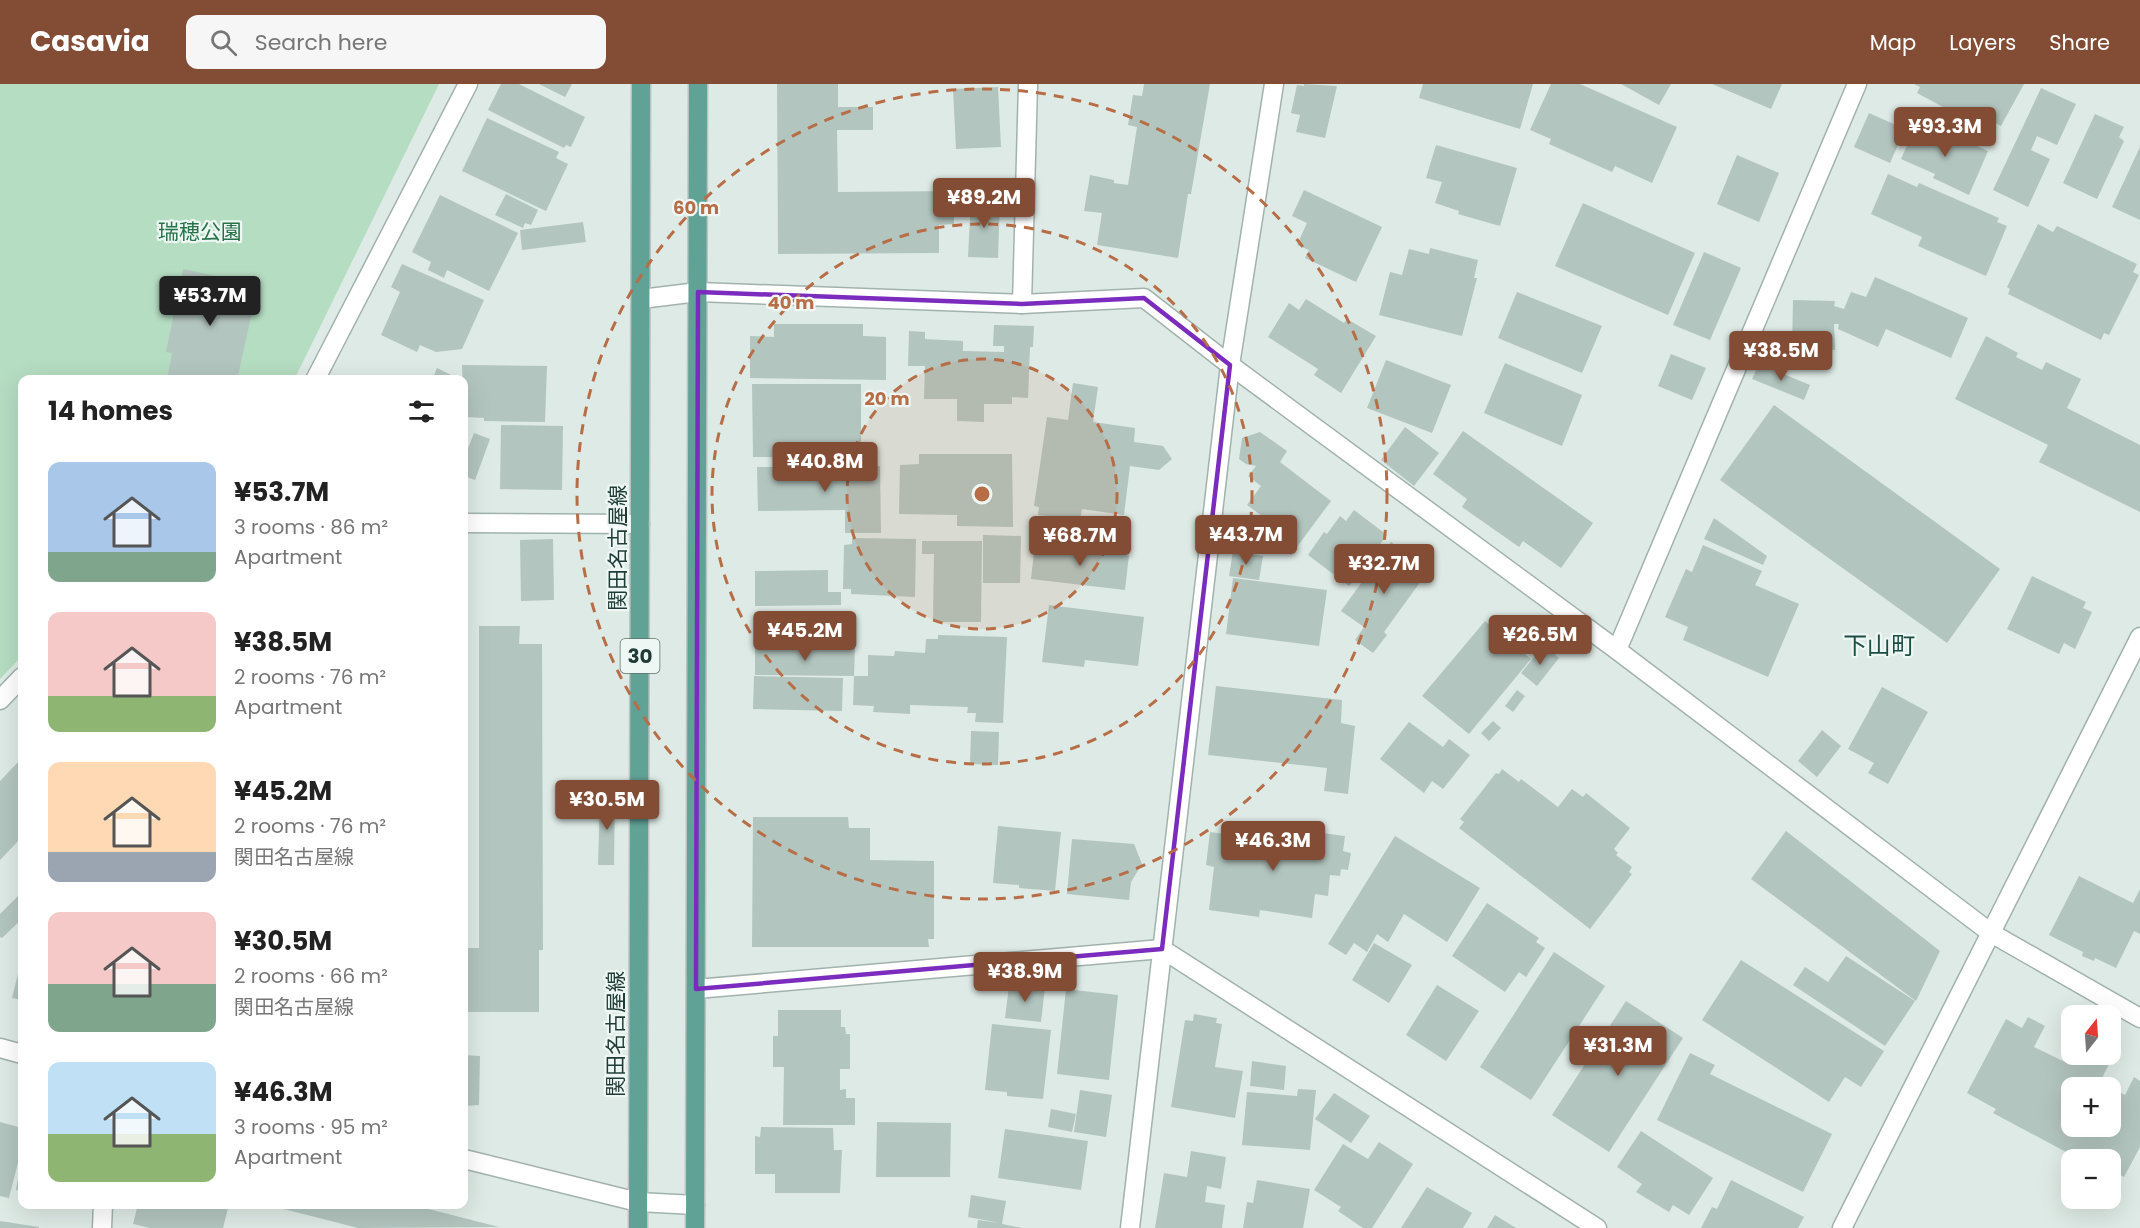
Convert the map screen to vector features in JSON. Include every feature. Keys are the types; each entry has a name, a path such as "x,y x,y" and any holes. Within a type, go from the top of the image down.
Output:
{"main road":[{"name":"関田名古屋線","path":"638,1228 641,84"},
{"path":"695,1228 698,84"}],"street":[{"path":"318,375 468,84"},
{"path":"1022,304 1028,84"},
{"path":"1130,1228 1230,365 1274,84"},
{"path":"1617,651 1857,84"},
{"path":"641,299 698,292 1022,304 1144,298 1230,365 1617,651 1991,933 2140,1018"},
{"path":"468,523 640,524"},
{"path":"1842,1228 2140,638"},
{"path":"0,700 18,681"},
{"path":"696,989 1162,949 1597,1228"},
{"path":"0,1048 18,1053"},
{"path":"468,1160 638,1202 695,1204"},
{"path":"102,1228 103,1209"}],"highlighted area":[{"path":"698,292 1022,304 1144,298 1230,365 1162,949 696,989"}],"green space":[{"name":"瑞穂公園","path":"0,84 439,84 296,375 18,375 18,660 0,679"}],"building":[{"path":"501,84 519,84 585,117 571,147 566,145 564,148 488,110"},
{"path":"539,84 572,84 565,97"},
{"path":"777,84 838,84 838,107 873,107 873,130 837,130 838,192 954,191 954,224 939,225 939,253 778,254"},
{"path":"1144,84 1210,84 1178,258 1097,245 1102,213 1084,211 1090,175 1128,185 1137,127 1128,125 1133,95 1142,96"},
{"path":"1304,84 1337,86 1325,138 1296,132 1300,115 1291,113 1297,85 1304,86"},
{"path":"1423,84 1533,84 1520,129 1419,98"},
{"path":"1551,84 1580,84 1677,127 1652,183 1615,166 1612,172 1549,144 1551,139 1530,130"},
{"path":"1621,84 1671,84 1659,105"},
{"path":"1712,84 1782,84 1771,109"},
{"path":"1914,84 2024,84 2001,126 1975,112 1971,122 1917,93 1920,87"},
{"path":"998,87 1001,147 956,149 953,89"},
{"path":"2041,88 2076,104 2057,145 2037,136 2031,150 2050,159 2028,207 1993,190"},
{"path":"1869,113 1905,129 1890,163 1854,147"},
{"path":"2095,114 2124,127 2119,137 2124,141 2097,199 2063,183"},
{"path":"487,118 559,152 556,158 568,164 546,211 462,171"},
{"path":"1917,123 1988,151 1969,195 1933,178 1935,174 1901,159"},
{"path":"1436,145 1517,168 1500,226 1458,214 1459,211 1435,203 1442,182 1426,178"},
{"path":"2140,147 2140,220 2112,207"},
{"path":"1737,155 1779,173 1759,222 1717,204"},
{"path":"1888,174 1917,187 1919,183 1999,218 1997,222 2007,226 1986,276 1918,246 1922,237 1871,214"},
{"path":"1304,190 1382,227 1356,282 1305,258 1309,250 1297,245 1307,223 1292,216"},
{"path":"506,194 538,210 531,225 525,223 523,228 495,215"},
{"path":"440,195 518,233 489,291 447,270 444,278 428,270 431,262 412,252"},
{"path":"971,199 1000,200 998,258 968,257"},
{"path":"1583,203 1695,253 1668,315 1555,266"},
{"path":"583,222 586,242 522,250 520,230"},
{"path":"2038,224 2053,232 2057,226 2137,264 2133,272 2139,275 2109,335 2104,333 2101,340 2008,294 2010,289 2007,287"},
{"path":"1430,248 1478,260 1474,278 1477,278 1462,336 1379,315 1390,272 1402,275 1409,249 1429,254"},
{"path":"1704,252 1741,268 1710,340 1673,325"},
{"path":"402,264 484,300 462,349 436,352 420,345 417,352 381,335 400,292 391,287"},
{"path":"183,269 258,285 238,375 168,375 172,353 166,352"},
{"path":"1875,277 1968,318 1951,358 1886,329 1878,347 1838,329 1839,324 1834,324 1835,350 1792,348 1793,300 1835,301 1834,306 1844,309 1851,292 1866,297"},
{"path":"1517,292 1602,326 1582,373 1498,338"},
{"path":"1306,299 1344,323 1347,319 1376,336 1341,393 1314,375 1318,369 1268,337 1289,303 1299,310"},
{"path":"774,324 863,324 863,336 886,337 886,380 750,378 750,336 774,337"},
{"path":"994,325 1034,326 1033,347 1030,347 1028,398 1012,397 1012,404 984,404 984,422 957,421 957,399 924,399 925,366 908,366 909,331 925,332 925,339 963,341 963,351 1004,352 1004,346 993,346"},
{"path":"1986,336 2018,353 2016,357 2042,370 2046,362 2081,379 2067,408 2140,445 2140,512 2039,462 2048,445 1955,399"},
{"path":"1671,354 1706,368 1692,400 1658,386"},
{"path":"1386,360 1451,385 1432,433 1367,408"},
{"path":"1505,363 1582,395 1562,446 1484,413"},
{"path":"1759,364 1810,385 1804,400 1752,379"},
{"path":"462,365 547,366 545,422 484,421 484,418 468,417 468,375 462,375"},
{"path":"437,368 451,375 434,375"},
{"path":"1073,383 1098,387 1093,422 1135,428 1134,442 1163,446 1172,459 1159,470 1130,466 1124,515 1082,509 1080,520 1038,515 1039,507 1034,506 1047,417 1068,420"},
{"path":"752,384 861,384 861,458 753,457"},
{"path":"1774,405 2000,569 1947,643 1720,480"},
{"path":"501,425 563,426 562,490 500,489"},
{"path":"1405,427 1439,453 1414,486 1381,460"},
{"path":"1463,431 1593,523 1561,568 1523,541 1519,547 1462,507 1467,499 1433,474"},
{"path":"1260,432 1287,451 1280,462 1331,501 1291,555 1265,536 1273,524 1247,505 1261,486 1248,476 1256,466 1246,464 1239,459 1242,438"},
{"path":"474,433 490,439 475,480 468,477 468,449"},
{"path":"919,454 1012,454 1013,527 957,526 957,515 899,514 900,465 919,464"},
{"path":"880,466 881,533 845,533 845,510 758,511 757,467"},
{"path":"1354,510 1387,535 1349,586 1308,555 1324,532 1327,534 1340,516 1346,521"},
{"path":"1714,518 1767,556 1763,565 1704,539"},
{"path":"1048,524 1113,534 1111,545 1046,535"},
{"path":"983,535 1021,536 1020,583 983,583"},
{"path":"852,538 916,539 915,597 851,594 851,589 843,589 844,545 852,544"},
{"path":"553,539 554,600 521,601 520,540"},
{"path":"922,541 982,541 981,622 933,622 934,554 922,554"},
{"path":"1391,542 1429,570 1384,632 1387,635 1373,653 1355,640 1364,627 1341,611"},
{"path":"1035,543 1129,555 1125,590 1031,579"},
{"path":"1703,545 1762,571 1755,585 1799,604 1768,677 1683,640 1688,627 1665,617 1686,569 1692,572"},
{"path":"1233,551 1263,556 1259,580 1229,576"},
{"path":"828,570 828,592 841,592 841,605 755,606 755,571"},
{"path":"2032,576 2086,602 2083,608 2092,612 2075,649 2064,643 2059,654 2007,629"},
{"path":"1233,578 1327,590 1319,646 1226,634"},
{"path":"1049,605 1144,617 1138,666 1085,660 1084,667 1042,662"},
{"path":"1485,621 1531,659 1469,734 1422,696"},
{"path":"479,626 520,626 519,644 542,644 543,950 539,950 539,1012 468,1012 468,948 479,948"},
{"path":"938,635 1007,637 1003,723 975,722 976,713 967,713 968,707 910,705 910,714 873,712 874,706 853,705 854,676 868,676 868,655 894,656 895,651 925,653 926,639 938,639"},
{"path":"1544,645 1559,658 1537,686 1521,673"},
{"path":"755,648 855,648 854,676 755,675"},
{"path":"754,676 843,678 842,711 753,709"},
{"path":"1216,686 1342,700 1341,723 1355,726 1348,794 1324,791 1327,768 1208,755"},
{"path":"1882,687 1928,712 1888,784 1868,773 1874,763 1848,749"},
{"path":"1517,690 1525,696 1513,712 1505,706"},
{"path":"1493,721 1501,728 1489,741 1481,733"},
{"path":"1409,722 1443,747 1449,739 1470,755 1443,789 1432,781 1424,793 1380,759"},
{"path":"1822,730 1841,746 1817,777 1798,761"},
{"path":"971,731 999,732 998,765 970,764"},
{"path":"18,762 18,841 0,860 0,781"},
{"path":"1502,769 1519,782 1521,779 1558,807 1572,789 1583,797 1586,793 1630,828 1614,849 1618,853 1616,855 1632,867 1629,872 1632,874 1590,929 1459,828 1464,822 1460,819 1496,773 1499,774"},
{"path":"600,796 615,797 614,865 598,865"},
{"path":"753,817 848,817 849,828 870,828 870,860 934,861 934,939 928,939 929,947 752,947"},
{"path":"998,826 1061,832 1055,891 993,883"},
{"path":"1291,829 1345,836 1343,851 1351,853 1348,870 1341,869 1340,876 1330,875 1328,896 1315,894 1312,918 1260,910 1259,917 1209,910 1214,867 1206,865 1210,832 1289,843"},
{"path":"1786,831 1940,951 1916,1001 1751,879"},
{"path":"1395,836 1480,888 1447,942 1404,914 1388,942 1377,934 1367,952 1354,943 1346,955 1328,944"},
{"path":"1072,839 1134,844 1142,864 1131,882 1129,900 1067,894"},
{"path":"2079,876 2133,903 2140,889 2140,934 2134,931 2116,968 2095,958 2094,961 2082,956 2083,952 2049,935"},
{"path":"18,896 18,923 2,938 0,937 0,914"},
{"path":"1487,903 1539,938 1536,942 1545,948 1526,977 1519,972 1505,992 1452,956"},
{"path":"1374,943 1412,965 1389,1003 1352,980"},
{"path":"1554,952 1605,986 1531,1100 1480,1067"},
{"path":"1846,956 1915,1001 1885,1046 1793,985 1805,967 1828,982"},
{"path":"1741,960 1884,1051 1861,1087 1845,1077 1829,1102 1702,1020"},
{"path":"18,974 18,999 12,998"},
{"path":"1024,985 1045,987 1041,1022 1005,1018 1009,986 1024,988"},
{"path":"1437,985 1479,1011 1446,1061 1406,1035"},
{"path":"1066,989 1118,995 1109,1080 1057,1074"},
{"path":"1626,1001 1683,1038 1609,1152 1552,1115"},
{"path":"778,1010 841,1010 841,1027 845,1027 846,1034 850,1034 850,1069 840,1069 840,1090 846,1089 846,1098 855,1098 855,1125 783,1125 784,1067 773,1067 773,1036 778,1036"},
{"path":"1194,1014 1217,1018 1216,1023 1222,1024 1215,1067 1243,1071 1235,1118 1171,1107 1185,1020 1193,1021"},
{"path":"2028,1017 2045,1026 2034,1047 2061,1060 2061,1065 2108,1065 2102,1077 2061,1077 2061,1137 2121,1137 2121,1093 2125,1095 2134,1077 2140,1081 2140,1147 2124,1177 2121,1176 2121,1149 2061,1149 1993,1113 1996,1109 1967,1093 2006,1019 2022,1028"},
{"path":"992,1024 1051,1030 1043,1099 1007,1096 1007,1092 985,1090"},
{"path":"1690,1053 1715,1065 1710,1074 1832,1134 1803,1192 1657,1120"},
{"path":"468,1055 480,1056 479,1105 468,1106"},
{"path":"1252,1061 1286,1066 1284,1090 1250,1086"},
{"path":"1298,1089 1316,1090 1310,1150 1242,1145 1247,1092 1297,1096"},
{"path":"1080,1090 1112,1095 1106,1137 1074,1132"},
{"path":"1334,1093 1370,1116 1351,1143 1315,1119"},
{"path":"1051,1109 1076,1114 1072,1132 1048,1127"},
{"path":"0,1122 18,1127 18,1163 9,1198 0,1196"},
{"path":"877,1122 951,1123 950,1177 876,1177"},
{"path":"761,1127 833,1128 834,1150 842,1150 840,1193 775,1193 775,1174 755,1174 755,1136 760,1137"},
{"path":"1005,1129 1088,1141 1081,1190 998,1178"},
{"path":"1641,1131 1713,1178 1689,1215 1673,1205 1669,1212 1636,1192 1642,1184 1617,1167"},
{"path":"1379,1142 1413,1164 1372,1228 1363,1228 1338,1211 1341,1207 1314,1190 1343,1144 1368,1159"},
{"path":"1191,1151 1226,1157 1221,1189 1207,1186 1205,1202 1225,1205 1222,1228 1155,1228 1164,1173 1187,1177"},
{"path":"1257,1180 1310,1189 1303,1228 1243,1228 1247,1202 1253,1203"},
{"path":"1731,1180 1804,1217 1798,1228 1701,1228 1712,1207 1717,1209"},
{"path":"1427,1187 1472,1213 1463,1228 1401,1228"},
{"path":"971,1195 1006,1201 1002,1224 1022,1228 977,1228 978,1220 1000,1223 968,1217"},
{"path":"137,1209 228,1209 223,1228 150,1228 133,1224"},
{"path":"284,1209 429,1209 499,1227 358,1228"},
{"path":"1495,1215 1516,1228 1487,1228"},
{"path":"0,1221 39,1227 39,1228 0,1228"}],"district":[{"name":"下山町","path":"1879,646"}]}
